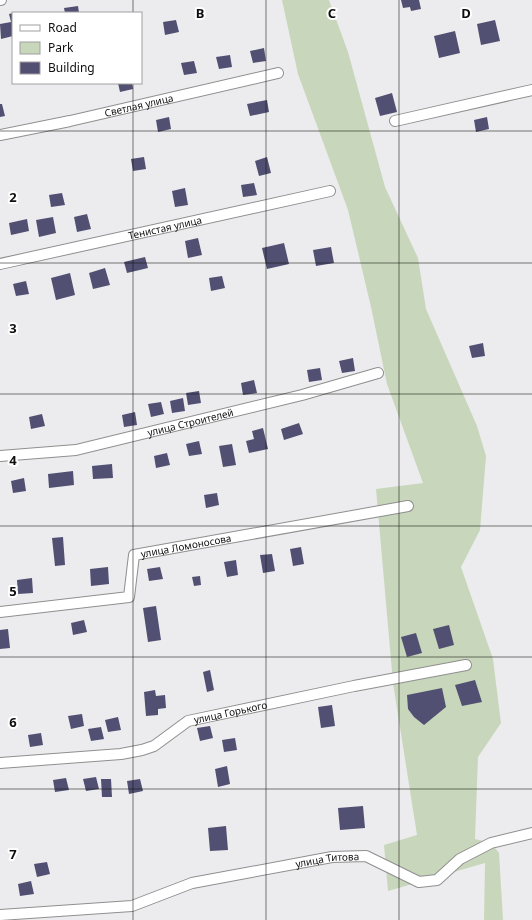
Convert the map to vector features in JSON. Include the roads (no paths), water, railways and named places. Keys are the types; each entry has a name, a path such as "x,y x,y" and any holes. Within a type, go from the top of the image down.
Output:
{"street":[{"name":"Светлая улица","path":"0,135 70,121 278,73"},
{"path":"395,121 532,90"},
{"name":"Тенистая улица","path":"0,264 330,191"},
{"name":"улица Строителей","path":"0,456 76,450 302,395 378,373"},
{"name":"улица Ломоносова","path":"0,612 129,597 134,555 408,506"},
{"name":"улица Горького","path":"0,763 121,754 142,750 154,746 188,721 354,686 466,665"},
{"name":"улица Титова","path":"0,915 132,906 192,883 332,856 366,856 419,882 437,880 460,859 490,843 532,833"}]}
